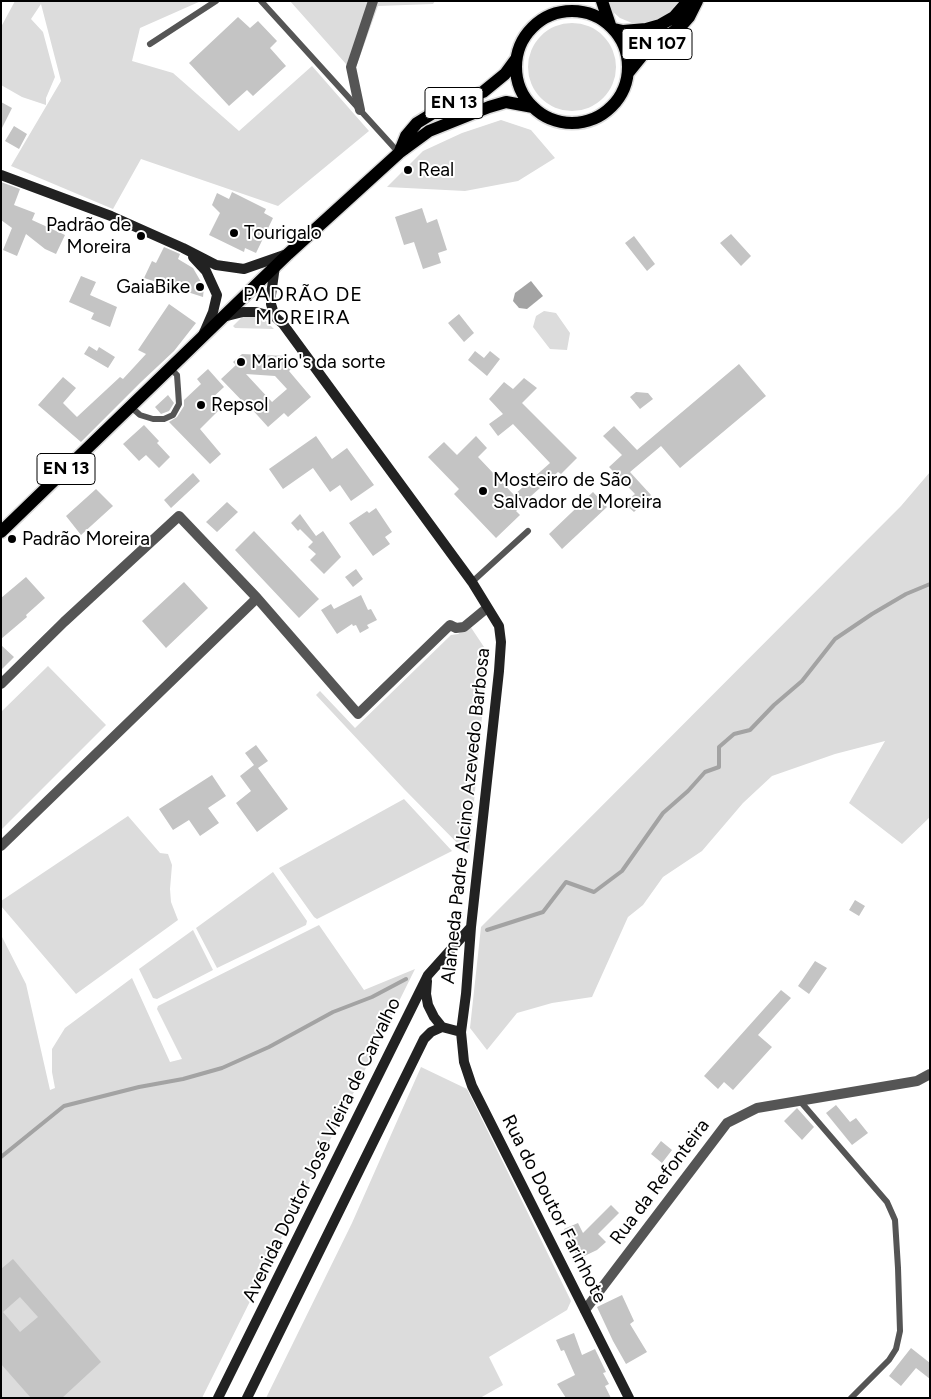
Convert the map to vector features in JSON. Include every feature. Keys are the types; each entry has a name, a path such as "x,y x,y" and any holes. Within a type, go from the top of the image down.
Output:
{"main road":[{"name":"EN 13","path":"399,153 406,136 422,120 444,106 483,92 506,74 516,59 521,43 532,27 576,1"},
{"name":"EN 13","path":"516,59 518,82 521,91 533,107 541,113 558,121 576,123 592,119 607,110 619,98 628,73 625,47 612,27 602,1"},
{"name":"EN 107","path":"612,27 623,31 646,29 660,25 674,17 688,1"},
{"name":"EN 107","path":"628,73 645,52 681,26 689,17 698,1"},
{"name":"EN 13","path":"562,11 585,12 595,15 612,27"},
{"name":"EN 13","path":"1,532 275,266 399,153 429,131 489,107 506,102 533,107"},
{"path":"1,175 111,216 216,265 244,269 288,254"},
{"path":"183,248 206,271 217,295 213,312 202,337"},
{"path":"275,266 271,304 275,317"},
{"path":"223,317 242,312 256,312 275,317"},
{"name":"Alameda Padre Alcino Azevedo Barbosa","path":"275,317 290,332 472,582 499,626 501,642 461,1032"},
{"name":"Avenida Doutor José Vieira de Carvalho","path":"218,1398 428,975 471,926"},
{"path":"428,975 426,994 434,1017 442,1027 461,1032"},
{"path":"246,1398 424,1039 431,1032 442,1027"},
{"name":"Rua do Doutor Farinhote","path":"461,1032 464,1062 472,1086 629,1398"}],"street":[{"path":"360,110 351,67 373,1"},
{"path":"1,684 64,622 179,516 257,598 358,714 450,625 456,628 464,627 487,608"},
{"path":"1,846 257,598"},
{"name":"Rua da Refonteira","path":"585,1310 727,1122 756,1108 917,1081 930,1074"}],"lane":[{"path":"150,44 216,1"},
{"path":"261,1 399,153"},
{"path":"131,407 140,415 153,419 164,420 174,414 179,404 177,375 170,368"},
{"path":"472,582 528,531"},
{"path":"800,1101 887,1202 895,1220 900,1331 896,1348 889,1360 851,1398"}],"shaded area":[{"path":"15,1 201,1 140,28 132,61 173,73 239,131 312,66 369,131 278,206 141,159 113,209 11,166 61,81 41,4 31,19 43,32 55,77 46,98 46,105 22,97 1,85 1,27"},
{"path":"290,1 435,1 433,4 378,6 354,73"},
{"path":"608,1 678,1 668,14 645,23 632,23 620,18 613,12"},
{"path":"572,23 589,26 597,30 609,42 613,50 616,67 613,84 609,92 597,104 589,108 572,111 555,108 547,104 535,92 531,84 528,67 531,50 535,42 547,30 555,26"},
{"path":"501,120 531,130 555,158 518,181 465,191 387,187 423,151 462,133"},
{"path":"531,281 543,296 527,309 519,308 513,301 515,293"},
{"path":"544,311 556,313 570,333 567,350 550,349 533,327 536,316"},
{"path":"244,315 263,318 274,329 235,328 233,326"},
{"path":"930,472 930,817 902,844 849,803 885,741 835,754 772,776 743,803 702,851 663,877 643,905 628,917 592,997 552,1003 517,1013 487,1050 470,1028 481,927 901,506"},
{"path":"470,626 488,653 469,855 316,695 320,691 355,728 451,635 458,634"},
{"path":"48,666 106,725 1,830 1,712"},
{"path":"404,799 452,851 317,919 314,917 279,868"},
{"path":"128,816 160,853 168,854 172,865 171,902 178,920 76,994 1,906 1,901"},
{"path":"273,872 307,921 306,925 217,968 196,928"},
{"path":"319,925 364,990 415,969 202,1398 1,1398 1,935 26,984 50,1090 55,1088 52,1072 52,1049 65,1028 132,978 170,1062 182,1059 157,1009 158,1006"},
{"path":"193,930 213,970 157,999 153,998 139,969"},
{"path":"421,1067 467,1089 571,1301 567,1310 489,1357 503,1385 480,1398 266,1398 352,1223"}],"building":[{"path":"238,17 250,28 258,21 277,41 270,48 286,66 253,96 247,90 229,106 189,63"},
{"path":"1,102 12,108 1,130"},
{"path":"14,126 27,134 19,149 5,141"},
{"path":"1,182 20,189 14,205 35,213 32,220 65,235 56,254 45,249 26,234 17,256 3,250 12,228 1,220"},
{"path":"232,192 266,209 264,213 273,218 256,253 245,248 244,252 209,235 220,213 212,205 217,193 229,199"},
{"path":"422,208 427,223 437,219 447,250 438,253 441,263 423,269 414,242 404,245 395,217"},
{"path":"731,234 751,256 741,266 720,243"},
{"path":"634,236 655,264 647,271 625,243"},
{"path":"164,247 180,254 178,259 193,268 204,287 203,297 144,278 152,261 156,263"},
{"path":"81,276 96,282 90,295 117,307 110,327 91,319 94,313 69,302"},
{"path":"169,304 196,323 174,351 81,442 38,405 63,377 76,388 63,403 77,417 120,377 123,379 146,354 138,350"},
{"path":"459,314 474,333 464,342 448,323"},
{"path":"89,346 97,351 99,347 115,357 108,368 84,354"},
{"path":"475,351 484,358 490,351 500,359 487,376 468,360"},
{"path":"242,354 286,356 294,366 289,371 311,397 288,417 284,413 268,427 221,379 236,365 233,362","holes":["246,374 275,376 287,389 272,402"]},
{"path":"739,364 766,396 680,468 661,446 630,472 651,495 634,512 624,503 635,494 609,467 622,455 603,436 614,426 637,450"},
{"path":"208,369 224,387 211,399 220,409 200,429 221,454 210,464 169,422 177,417 184,406 184,400 201,384 197,379"},
{"path":"524,378 537,388 522,403 577,458 561,474 558,472 522,504 516,511 520,515 496,538 454,494 459,489 428,457 444,442 457,455 476,436 487,448 478,457 514,495 550,463 513,424 498,436 489,424 503,414 489,399 504,382 513,389"},
{"path":"636,392 648,393 653,399 640,409 630,397"},
{"path":"168,395 174,403 169,411 161,414 155,407"},
{"path":"144,425 159,441 157,443 170,457 159,468 146,455 139,461 123,444"},
{"path":"316,436 332,459 347,448 374,485 351,501 340,485 330,492 313,468 283,489 269,469"},
{"path":"193,473 200,481 171,508 164,500"},
{"path":"96,489 113,506 81,535 66,516"},
{"path":"593,492 607,507 562,549 549,534"},
{"path":"227,502 238,512 217,532 206,522"},
{"path":"376,508 392,532 385,537 390,544 373,556 349,523 367,511 369,513"},
{"path":"300,514 316,536 323,531 341,557 324,574 310,560 316,554 308,547 313,542 291,523"},
{"path":"254,531 319,599 299,618 235,550"},
{"path":"356,569 363,579 353,587 345,577"},
{"path":"26,577 45,598 26,615 27,617 1,639 1,598"},
{"path":"184,582 208,608 166,648 142,621"},
{"path":"361,595 368,610 371,609 377,620 367,625 369,628 360,633 356,625 353,626 352,624 337,634 321,610 331,604 334,609"},
{"path":"1,645 14,657 1,670"},
{"path":"256,745 268,761 258,768 288,809 257,832 236,803 251,791 240,776 254,765 245,753"},
{"path":"212,775 226,796 208,808 219,823 200,836 189,820 173,830 159,809"},
{"path":"855,900 865,906 859,916 849,910"},
{"path":"815,961 827,968 809,994 798,986"},
{"path":"781,990 791,998 758,1035 772,1047 733,1090 724,1082 718,1089 704,1076"},
{"path":"836,1105 850,1122 856,1118 868,1133 852,1145 826,1113"},
{"path":"797,1108 814,1127 802,1140 784,1121"},
{"path":"661,1141 672,1150 662,1163 651,1154"},
{"path":"611,1205 619,1213 598,1234 606,1242 597,1250 578,1259 564,1229 578,1223 583,1233"},
{"path":"13,1259 101,1362 62,1398 31,1398 1,1364 1,1269","holes":["20,1297 38,1317 20,1332 3,1312"]},
{"path":"622,1295 634,1321 630,1324 647,1352 626,1364 597,1307"},
{"path":"574,1333 582,1355 595,1349 606,1372 603,1373 609,1384 605,1386 611,1398 566,1398 557,1384 575,1375 564,1350 561,1351 556,1340"},
{"path":"911,1348 930,1363 930,1379 916,1368 901,1386 889,1376"}],"waterway":[{"path":"487,930 543,912 566,882 594,892 622,871 663,813 688,791 705,772 719,767 719,747 734,734 750,730 774,705 802,681 835,639 906,594 930,584"},
{"path":"1,1157 64,1106 139,1087 183,1079 222,1068 269,1047 333,1012 372,997 406,979"}],"place":[{"name":"Real","path":"408,170"},
{"name":"Tourigalo","path":"234,233"},
{"name":"Padrão de Moreira","path":"141,236"},
{"name":"GaiaBike","path":"200,287"},
{"name":"Mario's da sorte","path":"241,362"},
{"name":"Repsol","path":"201,405"},
{"name":"Mosteiro de São Salvador de Moreira","path":"483,491"},
{"name":"Padrão Moreira","path":"12,539"}],"district":[{"name":"PADRÃO DE MOREIRA","path":"303,306"}]}
